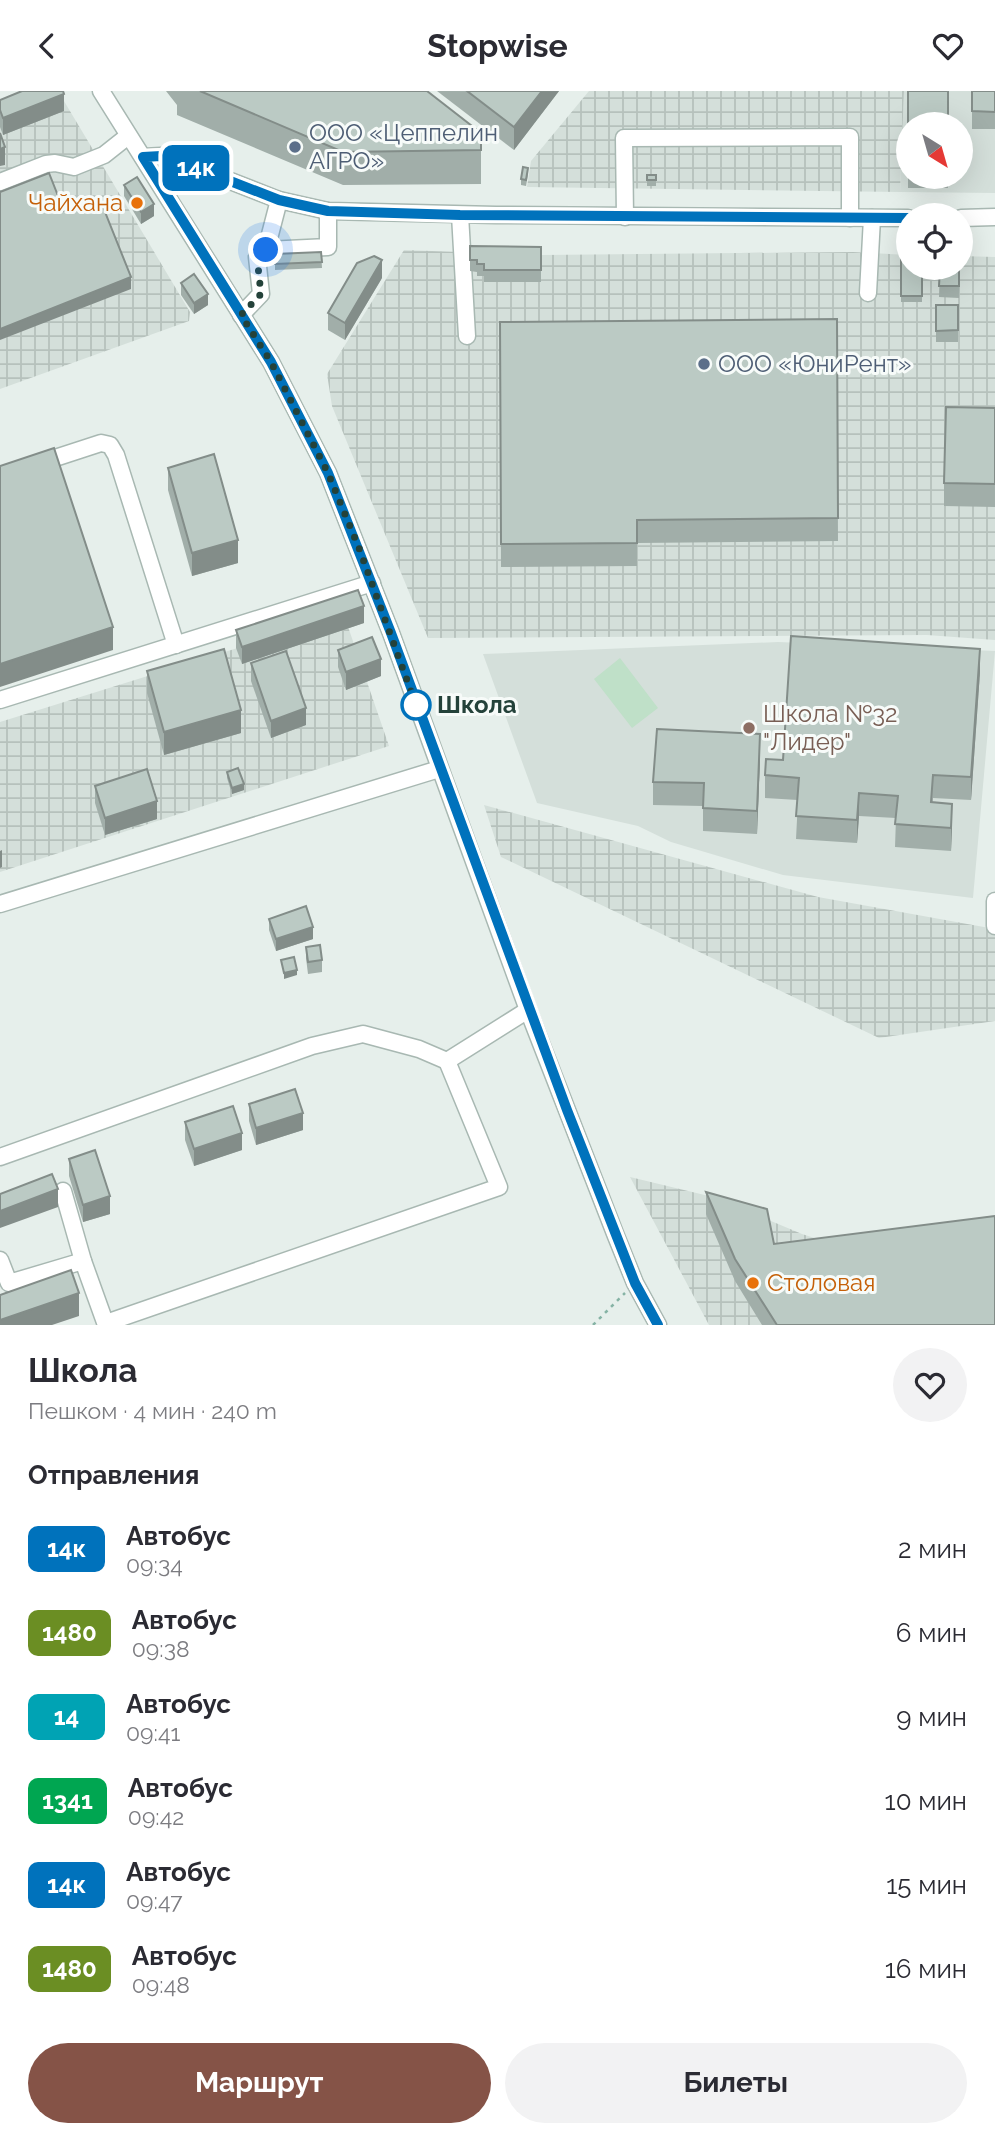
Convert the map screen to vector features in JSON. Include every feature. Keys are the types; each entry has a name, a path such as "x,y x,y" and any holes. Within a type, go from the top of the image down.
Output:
{"street":[{"path":"100,91 271,362 316,449 372,583 528,1010 635,1283 658,1325"},
{"path":"0,182 46,164 74,167 104,155 128,136"},
{"path":"625,217 624,138 850,137 850,218"},
{"path":"143,157 161,156 174,159 279,200 328,211 460,215 896,218"},
{"path":"266,250 279,200"},
{"path":"241,315 261,294 257,257 266,250 328,247 328,211"},
{"path":"460,215 467,336"},
{"path":"973,218 995,217"},
{"path":"868,293 872,218"},
{"path":"0,476 101,443 110,445 116,455 176,645"},
{"path":"0,700 372,583"},
{"path":"0,904 439,769"},
{"path":"995,901 995,926"},
{"path":"447,1061 528,1010"},
{"path":"0,1157 312,1046 363,1034 419,1049 447,1061 499,1187 106,1324 83,1261 63,1191"},
{"path":"0,1260 9,1283 83,1261"}],"path":[{"path":"593,1325 635,1283"}],"shaded area":[{"path":"58,91 190,312 189,321 0,389 0,114"},
{"path":"589,91 904,91 903,112 896,112 896,189 900,189 900,192 527,187 531,161"},
{"path":"904,91 995,91 995,193 900,192 900,189 973,189 973,112 903,112"},
{"path":"404,250 542,255 853,252 896,254 896,280 973,280 973,256 995,257 995,640 927,635 428,638 332,406 327,374"},
{"path":"344,615 389,746 0,872 0,722"},
{"name":"Школа №32 \"Лидер\"","path":"778,642 995,651 973,898 783,875 671,842 638,826 537,803 483,654"},
{"path":"484,805 818,897 995,929 995,1021 879,1038 501,857"},
{"path":"630,1177 713,1197 830,1243 995,1215 995,1325 709,1325"}],"green space":[{"path":"620,658 658,708 632,728 594,679"}],"building":[{"path":"22,91 63,91 64,94 3,118 0,100"},
{"path":"200,91 427,91 481,133 481,150 343,152"},
{"path":"467,91 542,91 514,127"},
{"path":"908,91 948,91 948,112 908,112"},
{"path":"972,91 995,91 995,112 972,111"},
{"path":"0,133 5,147 0,149"},
{"path":"523,167 528,168 526,180 521,179"},
{"path":"49,173 64,211 99,197 131,277 0,329 0,192"},
{"path":"647,175 656,175 656,180 647,180"},
{"path":"137,177 154,204 141,212 124,185"},
{"path":"470,246 541,247 541,270 484,270 484,264 470,260"},
{"path":"321,252 322,262 275,264 275,254"},
{"path":"374,256 382,260 345,323 328,313 357,263"},
{"path":"194,274 208,294 194,303 181,283"},
{"path":"901,280 922,280 922,296 901,296"},
{"path":"939,280 959,280 959,286 939,286"},
{"path":"936,305 958,305 958,330 936,331"},
{"path":"837,319 838,518 637,520 637,543 501,544 500,322"},
{"path":"946,407 995,408 995,484 944,483"},
{"path":"54,448 113,627 0,664 0,466"},
{"path":"214,454 238,540 192,553 168,468"},
{"path":"358,590 364,606 242,647 236,630"},
{"path":"791,636 980,649 971,777 933,775 931,802 952,804 951,828 895,824 898,796 859,793 857,820 796,816 799,778 765,775 766,759 783,760"},
{"path":"372,637 381,659 346,672 338,650"},
{"path":"224,649 241,710 164,732 147,671"},
{"path":"286,651 306,708 271,721 251,663"},
{"path":"657,729 760,734 757,811 703,808 704,783 653,782"},
{"path":"238,768 244,784 232,788 227,772"},
{"path":"147,769 157,801 105,818 95,786"},
{"path":"306,906 313,927 276,939 269,919"},
{"path":"320,945 322,960 308,962 306,947"},
{"path":"294,957 297,970 284,973 281,960"},
{"path":"295,1089 303,1113 256,1128 249,1104"},
{"path":"233,1106 242,1133 194,1149 185,1122"},
{"path":"95,1150 110,1196 83,1205 69,1159"},
{"path":"52,1174 58,1189 0,1211 0,1194"},
{"path":"706,1192 767,1209 774,1244 995,1216 995,1325 777,1325 735,1259"},
{"path":"71,1270 79,1293 0,1320 0,1295"}],"bus line":[{"name":"14к","path":"658,1325 635,1283 615,1236 528,1010 391,633 328,473 271,362 143,157 161,156 174,159 279,200 350,213 896,218"}],"place":[{"name":"ООО «Цеппелин АГРО»","path":"295,147"},
{"name":"Чайхана","path":"137,203"},
{"name":"ООО «ЮниРент»","path":"704,364"},
{"name":"Школа","path":"416,705"},
{"name":"Школа №32 \"Лидер\"","path":"749,728"},
{"name":"Столовая","path":"753,1283"}],"route":[{"path":"266,250 257,257 261,294 241,315 299,412 328,473 359,548 416,705"}]}
